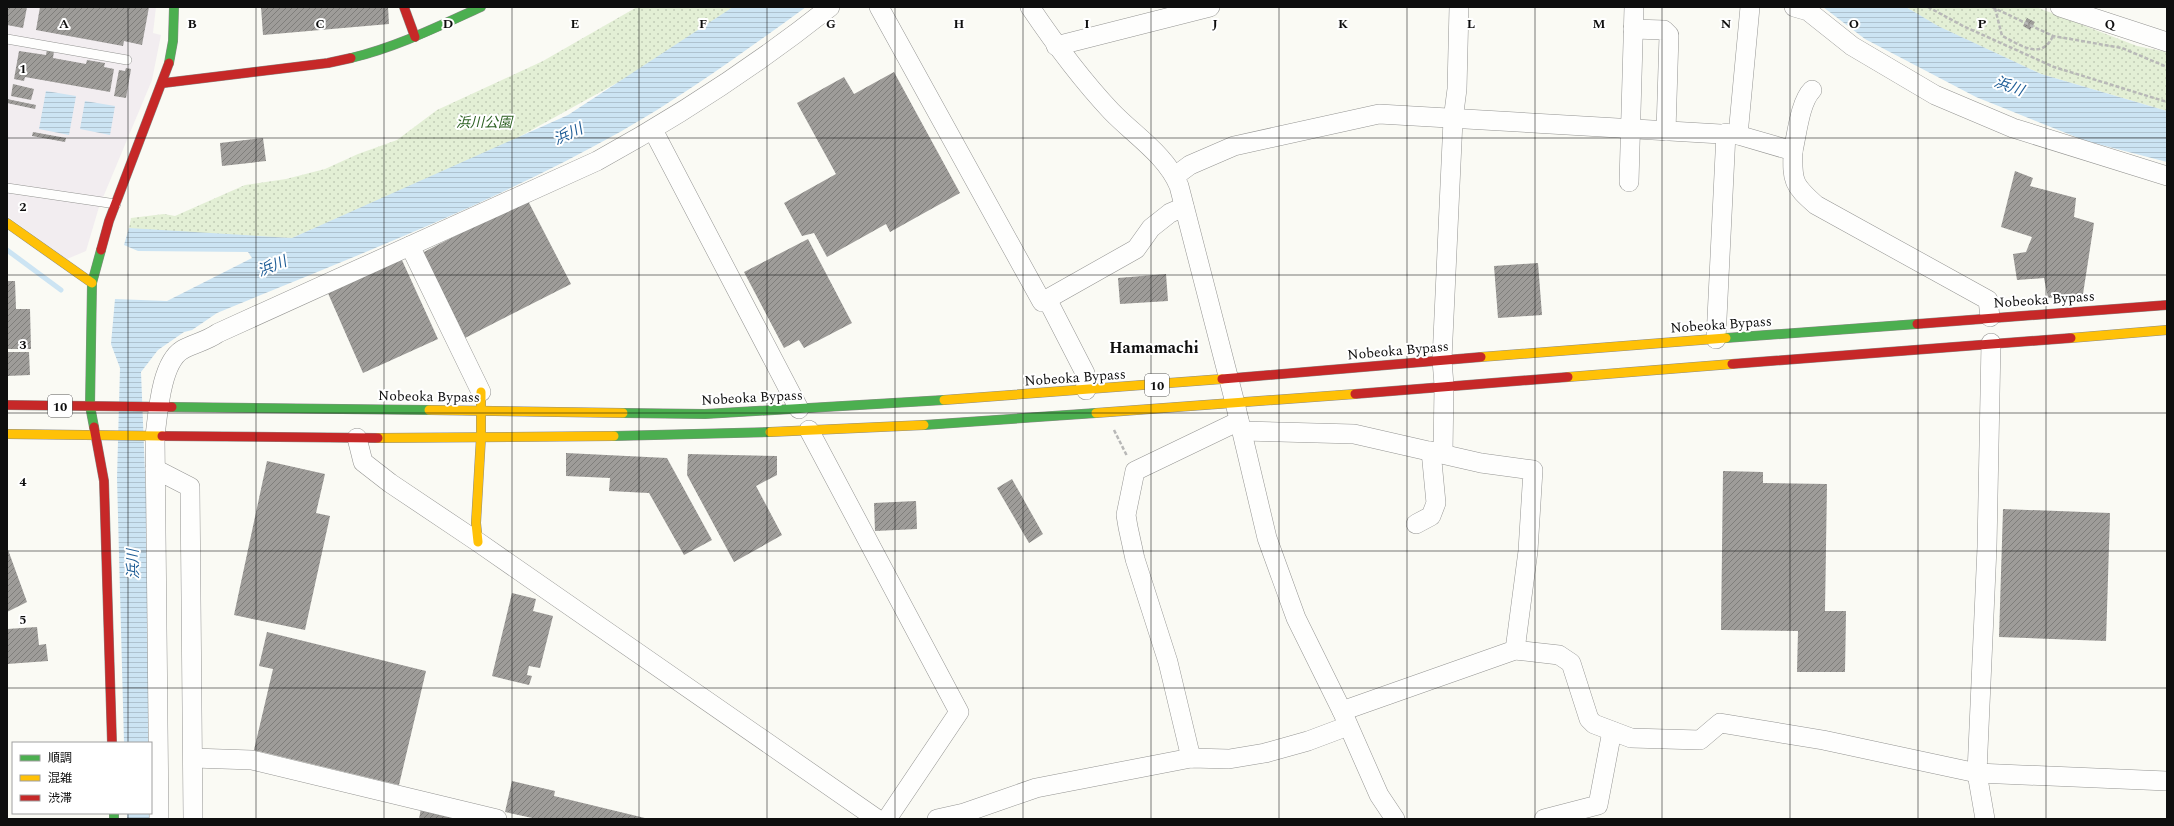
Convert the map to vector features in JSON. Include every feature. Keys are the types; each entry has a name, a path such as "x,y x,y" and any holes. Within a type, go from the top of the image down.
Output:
{"main road":[{"path":"112,742 104,481 90,406 92,283 116,204 157,95 164,84 171,51 174,7"},
{"path":"404,7 415,37"},
{"path":"164,84 328,63 372,53 415,37 482,7"},
{"path":"7,223 92,283"},
{"name":"Nobeoka Bypass","path":"7,406 152,406 705,414 1086,390 1442,360 2167,304"},
{"name":"10","path":"7,434 357,438 667,435 879,428 1104,412 1239,418 1444,385 2167,330"},
{"path":"478,542 476,523 481,437 481,392"}],"street":[{"path":"158,819 155,469 151,436 152,406 170,364 182,350 207,341 218,333 597,160 653,130 791,38 830,7"},
{"path":"879,7 1042,302 1136,249 1151,228 1170,213 1184,208"},
{"path":"1030,7 1056,46 1111,111 1167,165 1175,176 1179,186 1239,418 1270,546 1296,618 1345,719 1379,795 1395,819"},
{"path":"1056,46 1210,7"},
{"path":"1416,524 1430,516 1436,504 1437,452 1444,385 1442,360 1453,120 1457,89 1459,7"},
{"path":"1629,182 1634,7"},
{"path":"1716,339 1732,134 1750,7"},
{"path":"1794,7 1808,11 1852,46 1935,95 2012,128 2167,176"},
{"path":"2060,7 2167,42"},
{"path":"1634,29 1664,30 1669,35 1666,131"},
{"path":"1812,90 1808,94 1800,116 1793,151 1793,179 1802,193 1816,205 1988,300 1990,317"},
{"path":"1175,176 1190,164 1234,146 1379,114 1453,120 1732,134 1793,151"},
{"path":"653,130 799,409"},
{"path":"410,246 481,392"},
{"path":"1047,300 1085,374 1086,390"},
{"path":"1985,819 1977,773 1987,547 1992,343"},
{"path":"1191,758 1168,662 1135,559 1126,515 1135,471 1239,418 1354,434 1481,463 1534,470 1528,551 1515,650"},
{"path":"809,430 959,712 887,819"},
{"path":"357,438 363,462 390,483 478,542 877,819"},
{"path":"155,469 190,487 193,819"},
{"path":"937,819 964,813 1036,788 1191,758 1229,758 1265,753 1308,741 1345,719 1515,650 1559,655 1571,663 1590,719 1594,724 1631,738 1700,740 1720,723 1823,740 1977,773 2167,781"},
{"path":"1544,819 1598,805 1612,731"},
{"path":"193,758 252,760 497,819"}],"lane":[{"path":"7,39 127,60"},
{"path":"7,188 116,204"}],"path":[{"path":"1928,7 1963,26 2054,67 2167,102"},
{"path":"1994,8 2002,36 2032,50 2039,50 2049,45 2053,36"},
{"path":"1994,8 2053,36 2122,48 2167,67"},
{"path":"1104,412 1135,471"}],"shaded area":[{"path":"7,7 156,7 153,33 161,35 152,80 99,207 86,251 67,259 7,216"}],"green space":[{"name":"浜川公園","path":"637,7 734,7 624,79 499,148 292,238 160,232 129,228 131,218 164,214 175,216 245,185 286,179 325,169 358,154 397,140 437,110 543,61"},
{"path":"1906,7 2036,7 2137,46 2167,52 2167,111 2041,74 1937,26"}],"water":[{"name":"浜川","path":"733,7 806,7 691,88 620,132 571,158 472,206 217,313 192,330 184,332 158,350 141,372 151,623 154,819 127,819 127,814 152,814 152,742 124,742 117,478 120,368 111,344 115,299 167,301 252,258 248,252 138,251 124,245 129,228 292,238 568,115"},
{"name":"浜川","path":"1823,7 1906,7 1938,26 2041,74 2167,111 2167,162 2086,141 1976,97 1865,39"},
{"path":"46,91 76,96 69,135 39,129"},
{"path":"85,101 115,106 110,135 80,129"}],"building":[{"path":"7,7 27,7 23,28 7,25"},
{"path":"40,7 149,7 142,45 124,41 123,46 36,30"},
{"path":"261,7 388,7 389,24 263,35"},
{"path":"2027,18 2035,22 2030,30 2023,26"},
{"path":"47,49 54,51 53,58 86,64 87,60 105,63 104,67 114,69 110,92 25,77 24,81 14,79 19,51 46,55"},
{"path":"126,68 131,69 126,98 114,96 119,70 125,71"},
{"path":"894,72 960,193 890,232 886,224 827,257 814,233 802,236 784,203 836,174 797,103 844,77 854,94"},
{"path":"13,84 34,89 31,100 11,96"},
{"path":"7,99 36,105 35,109 7,103"},
{"path":"33,132 66,138 65,142 32,136"},
{"path":"263,138 266,161 222,166 220,143"},
{"path":"2015,171 2033,178 2030,186 2076,198 2074,217 2094,223 2083,294 2048,298 2044,278 2017,280 2013,254 2026,252 2032,237 2001,227"},
{"path":"527,199 571,284 465,338 422,253"},
{"path":"808,239 852,323 804,348 799,340 784,348 744,272"},
{"path":"401,258 438,339 363,373 327,291"},
{"path":"1538,263 1542,315 1498,318 1494,266"},
{"path":"1166,274 1168,301 1120,304 1118,278"},
{"path":"7,281 15,281 16,309 30,309 31,349 7,349"},
{"path":"7,352 29,352 30,375 7,376"},
{"path":"566,453 667,458 712,540 684,555 649,493 609,491 610,478 566,476"},
{"path":"688,454 777,456 777,475 756,486 782,535 734,562 687,475"},
{"path":"267,461 325,474 316,513 330,516 305,630 234,615"},
{"path":"1723,471 1763,472 1763,483 1827,484 1825,611 1846,611 1845,672 1797,672 1798,631 1721,630"},
{"path":"1012,479 1043,534 1029,543 997,488"},
{"path":"916,501 917,529 875,531 874,503"},
{"path":"2003,509 2110,513 2106,641 1999,637"},
{"path":"7,547 27,602 7,612"},
{"path":"512,593 536,599 533,611 553,616 540,668 529,666 527,675 532,676 529,685 492,676"},
{"path":"37,627 39,645 46,644 48,661 7,664 7,629"},
{"path":"267,632 426,671 399,785 254,750 273,669 259,666"},
{"path":"512,781 555,791 554,796 649,819 537,819 505,812"},
{"path":"421,808 463,819 419,819"}],"waterway":[{"path":"7,250 61,290"}],"traffic: fast":[{"path":"169,63 173,41 174,7"},
{"path":"351,58 401,42 434,29 481,7"},
{"path":"94,427 90,406 92,283 101,250"},
{"path":"1726,338 1917,324"},
{"path":"623,413 705,414 944,400"},
{"path":"172,407 429,410"},
{"path":"924,425 1096,413"},
{"path":"614,436 770,432"},
{"path":"114,814 114,819"}],"traffic: slow":[{"path":"7,223 92,283"},
{"path":"2071,338 2167,330"},
{"path":"1481,357 1726,338"},
{"path":"1568,377 1732,364"},
{"path":"944,400 1222,379"},
{"path":"478,542 476,523 481,437 481,392"},
{"path":"1096,413 1355,394"},
{"path":"429,410 623,413"},
{"path":"770,432 924,425"},
{"path":"7,434 162,436"},
{"path":"378,438 614,436"}],"traffic: jam":[{"path":"404,7 415,37"},
{"path":"164,83 328,63 351,58"},
{"path":"101,250 109,221 169,63"},
{"path":"1917,324 2167,305"},
{"path":"1732,364 2071,338"},
{"path":"1222,379 1481,357"},
{"path":"1355,394 1568,377"},
{"path":"7,405 172,407"},
{"path":"94,427 104,481 112,742"},
{"path":"162,436 378,438"}],"district":[{"name":"Hamamachi","path":"1154,347"}]}
